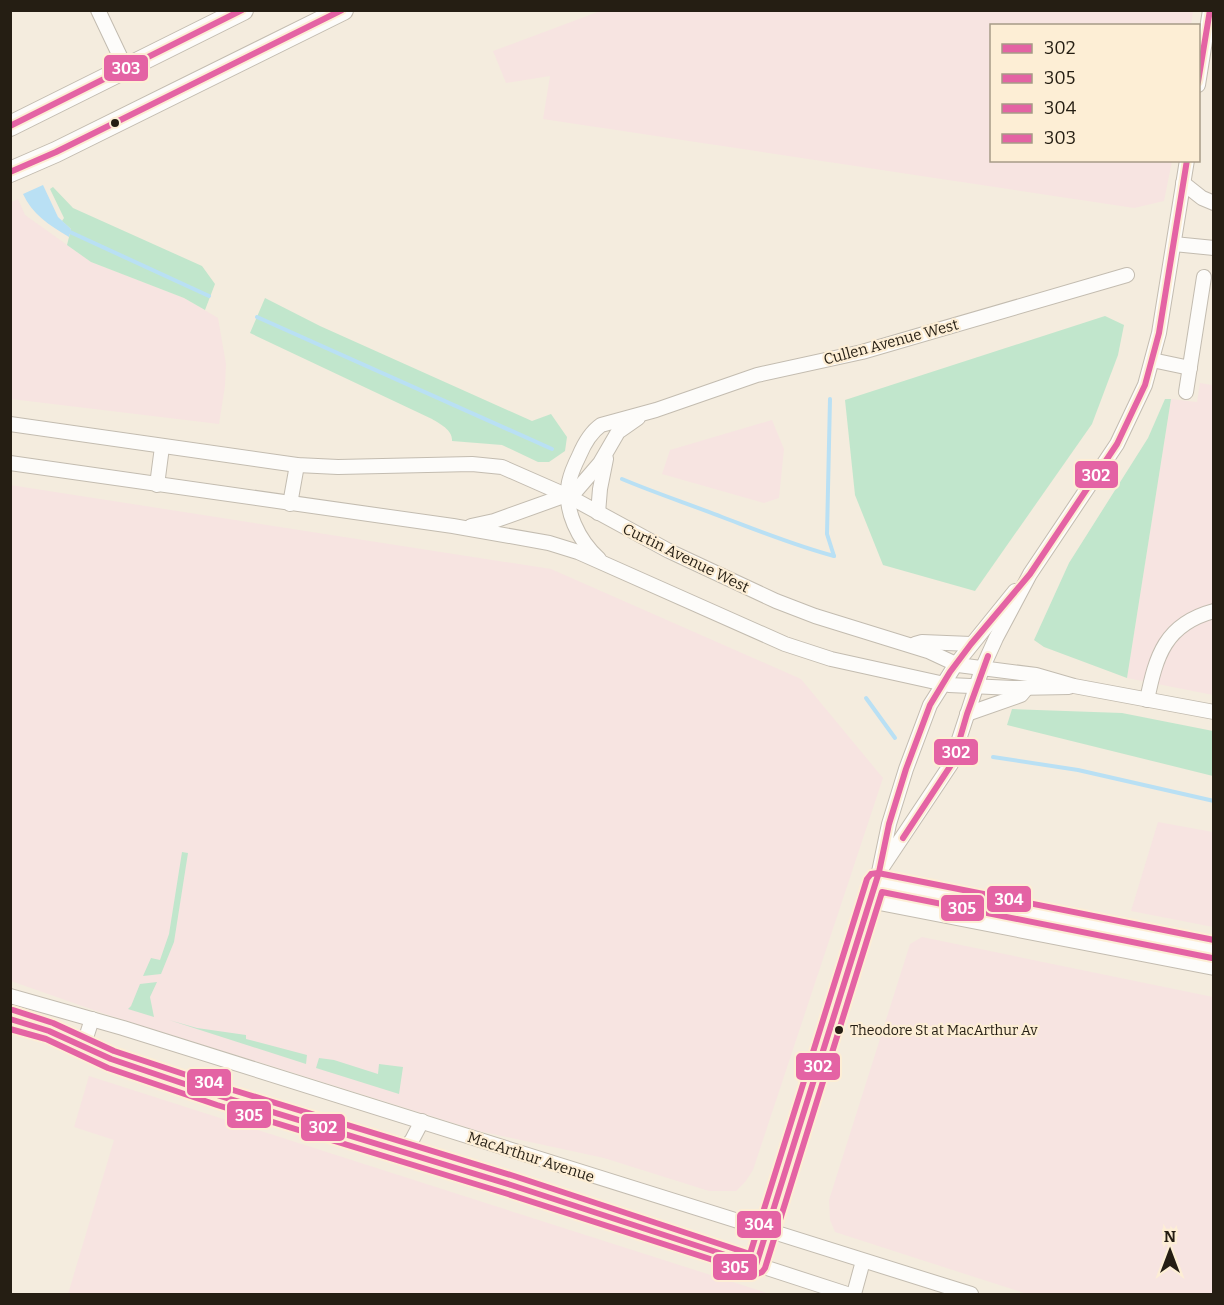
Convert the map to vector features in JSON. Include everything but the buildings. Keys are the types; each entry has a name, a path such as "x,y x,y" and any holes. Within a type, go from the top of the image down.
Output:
{"highway":[{"path":"10,126 243,10"},
{"path":"10,172 56,152 343,10"}],"street":[{"path":"98,10 126,69"},
{"path":"1200,72 1210,10"},
{"path":"756,1266 878,877 887,832 909,760 926,714 956,664 1030,574 1117,444 1145,386 1159,333 1187,162"},
{"path":"1183,183 1202,198 1214,203"},
{"path":"1174,244 1214,248"},
{"name":"Cullen Avenue West","path":"608,566 593,553 579,534 568,496 569,481 575,465 587,441 597,428 612,421 656,410 757,375 861,352 1127,275"},
{"path":"1186,392 1204,277"},
{"path":"1152,360 1190,368"},
{"name":"Cullen Avenue West","path":"453,526 485,523 577,491 622,428 656,410"},
{"name":"Curtin Avenue West","path":"10,424 297,465 338,467 494,465 521,474 568,496 669,552 776,601 815,616 928,651 956,664 1036,675 1074,686 1214,712"},
{"path":"598,513 603,468 611,446"},
{"path":"157,484 162,447"},
{"name":"Curtin Avenue West","path":"10,463 453,526 549,543 570,549 793,647 858,666 942,684 976,687 1074,686"},
{"path":"290,504 297,465"},
{"path":"878,877 951,764 982,669 1030,574"},
{"path":"1147,700 1151,679 1163,645 1182,626 1214,611"},
{"path":"911,646 922,642 971,644"},
{"path":"967,714 1021,695 1027,687"},
{"path":"878,877 1214,949"},
{"path":"869,901 1214,968"},
{"name":"MacArthur Avenue","path":"10,996 422,1121 971,1294"},
{"path":"10,1019 49,1032 111,1059 220,1096 511,1185 847,1294"},
{"path":"83,1047 92,1019"},
{"path":"401,1153 412,1140 422,1121"},
{"path":"854,1294 863,1261"}],"shaded area":[{"path":"603,10 1193,11 1191,24 990,24 990,162 1172,162 1164,201 1134,208 543,119 550,76 506,83 493,51"},
{"path":"18,199 25,215 91,262 184,298 218,318 226,364 219,424 11,399 11,202"},
{"path":"1213,378 1213,695 1127,678 1171,399 1197,402 1200,383 1212,385"},
{"path":"772,420 784,449 779,498 764,503 662,474 670,450"},
{"path":"10,485 551,569 801,679 883,778 753,1170 745,1182 736,1191 709,1191 604,1158 479,1131 105,1014 11,981"},
{"path":"1158,822 1213,832 1213,927 1131,911"},
{"path":"922,937 1213,997 1213,1294 1027,1294 835,1232 830,1220 829,1200 910,944"},
{"path":"89,1076 770,1294 68,1294 114,1140 74,1127"}],"green space":[{"path":"53,187 73,208 202,266 215,284 205,310 184,298 91,262 67,245 71,229 62,221 64,218 50,189"},
{"path":"265,298 320,326 532,421 551,414 567,437 565,451 549,462 538,462 502,445 452,441 448,431 432,419 250,333"},
{"path":"1105,316 1124,325 1118,355 1092,424 975,591 883,565 855,495 845,400"},
{"path":"1165,399 1171,399 1127,678 1044,647 1034,640 1069,563 1148,438"},
{"path":"1012,709 1122,713 1213,731 1213,776 1007,725"},
{"path":"182,852 188,853 174,942 161,974 143,976 151,958 160,960 169,934"},
{"path":"157,982 150,997 154,1017 128,1009 140,984"},
{"path":"169,1020 197,1028 246,1035 246,1039 307,1055 306,1064"},
{"path":"319,1058 334,1060 378,1074 379,1064 403,1067 399,1094 316,1068"}],"water":[{"path":"43,185 58,217 71,229 69,237 36,213 23,194"}],"waterway":[{"path":"70,232 209,296"},
{"path":"257,317 552,449"},
{"path":"830,399 827,534 834,556"},
{"path":"622,479 778,538 834,556"},
{"path":"866,698 895,738"},
{"path":"993,757 1078,770 1214,801"}],"transit line":[{"name":"303","path":"10,126 242,10"},
{"name":"303","path":"10,172 56,152 342,10"},
{"name":"302","path":"1200,70 1210,10"},
{"name":"302","path":"10,1019 49,1031 111,1059 220,1096 511,1185 756,1265 879,872 889,824 906,769 930,705 950,672 971,644 1030,574 1117,444 1145,385 1159,333 1187,162"},
{"name":"302","path":"903,838 953,762 988,656"},
{"name":"304","path":"13,1010 53,1023 114,1051 223,1087 514,1176 750,1254 867,879 871,874 878,873 1214,940"},
{"name":"305","path":"10,1029 46,1039 108,1068 217,1105 508,1194 757,1274 765,1268 882,892 1212,958"}],"place":[{"name":"Theodore St at MacArthur Av","path":"839,1030"}]}
